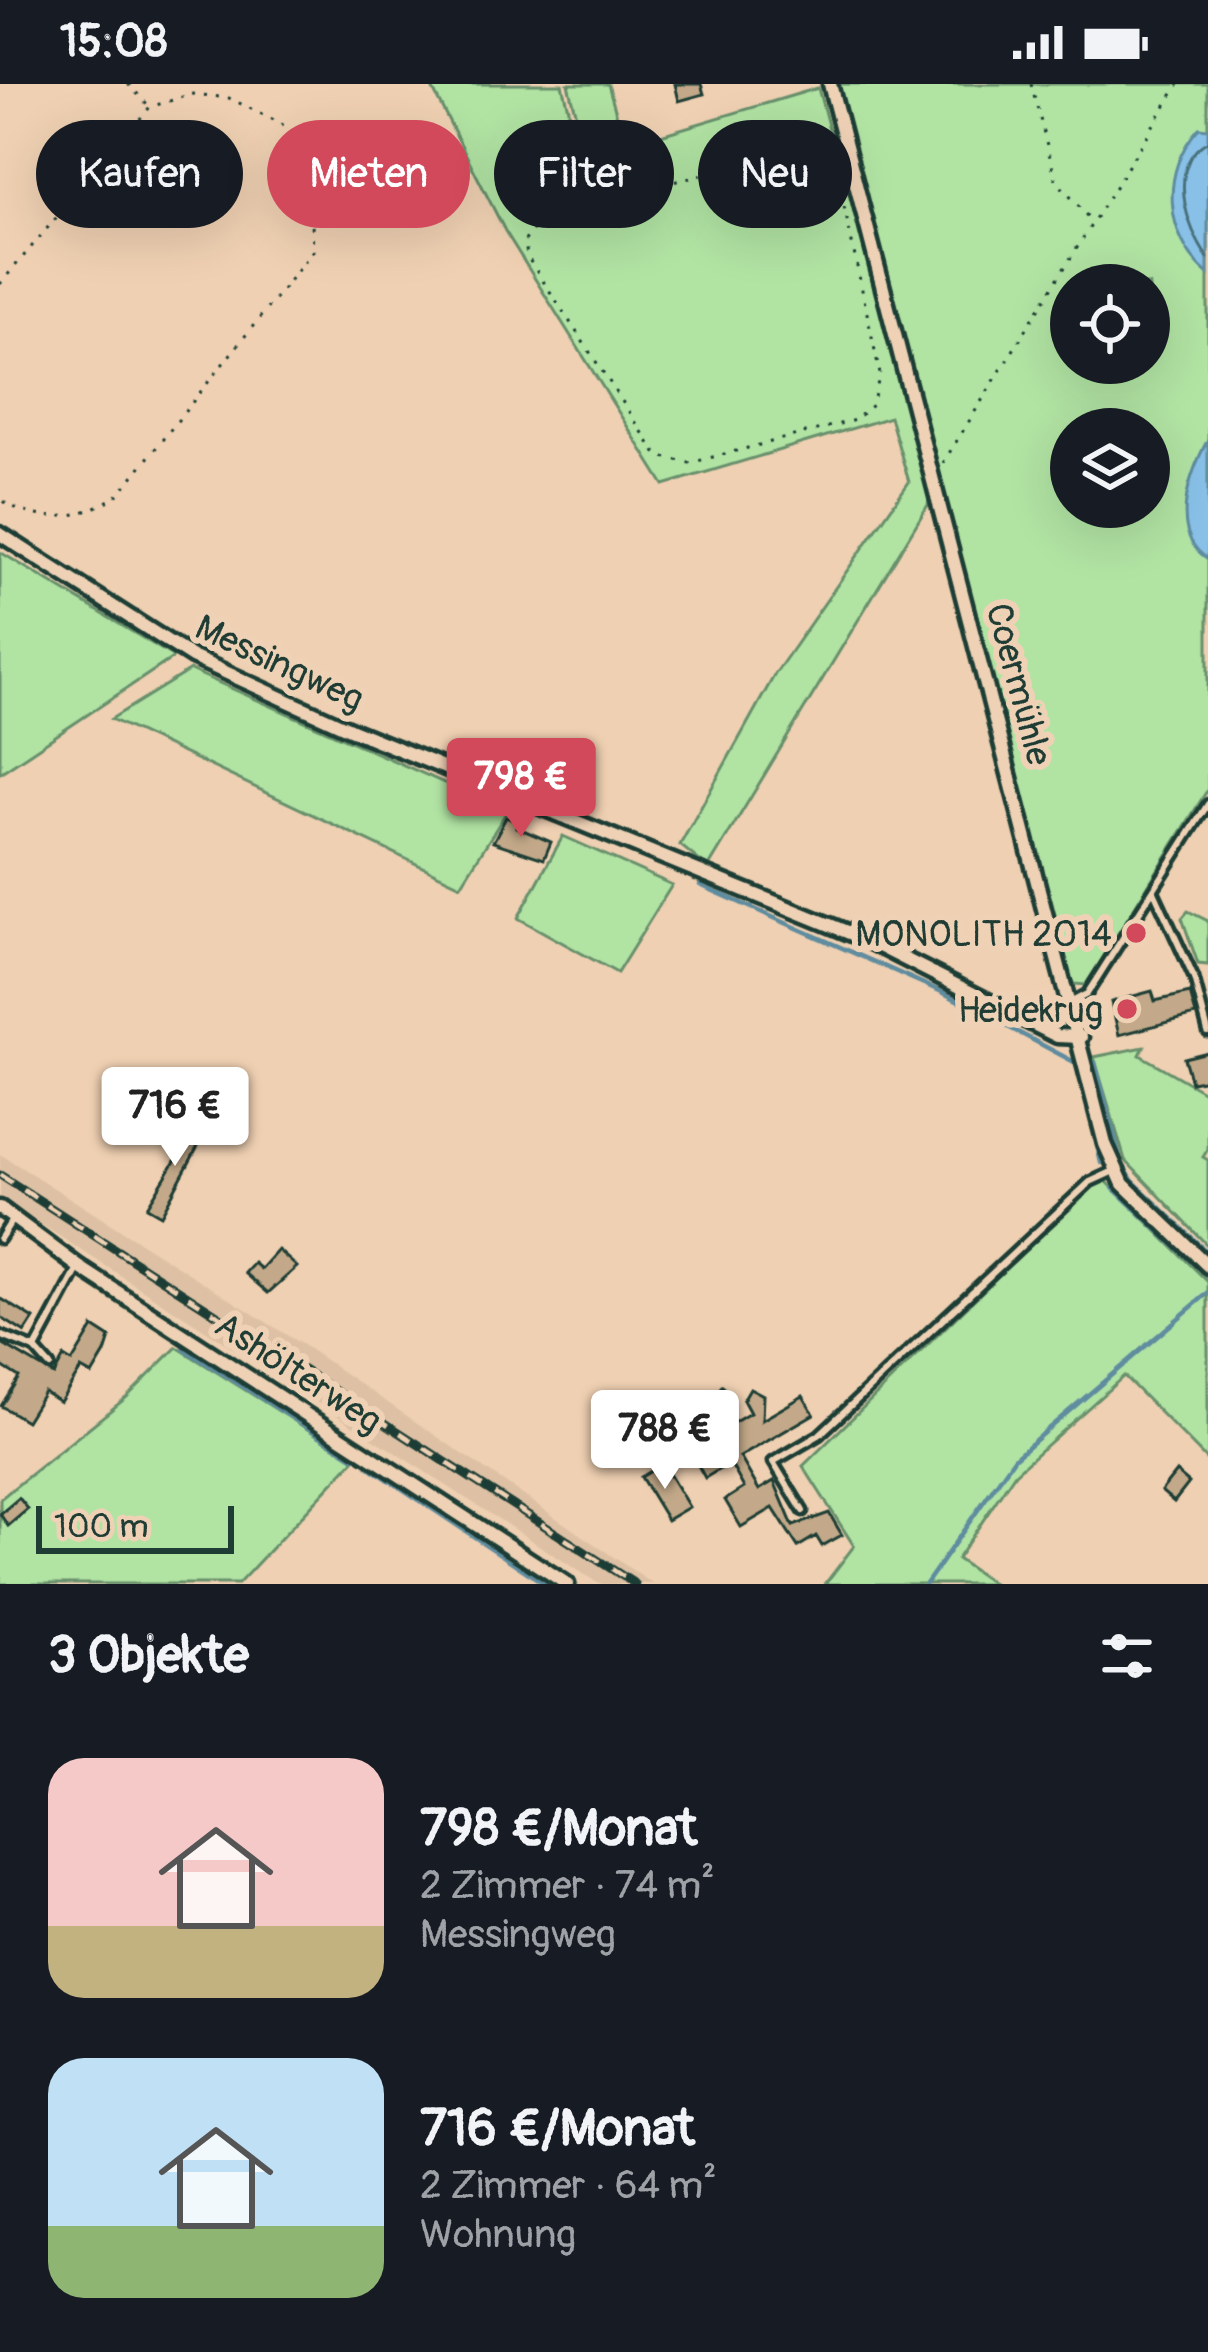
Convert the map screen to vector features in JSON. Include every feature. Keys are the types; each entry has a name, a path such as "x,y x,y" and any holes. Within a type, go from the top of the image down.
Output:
{"street":[{"name":"Coermühle","path":"830,84 1114,1171 1208,1266"},
{"name":"Messingweg","path":"0,534 212,667 373,739 868,941 1057,1036 1081,1037"},
{"name":"Ashölterweg","path":"0,1208 79,1267 567,1584"}],"lane":[{"path":"1072,1002 1087,994 1208,804"},
{"path":"1154,891 1193,978 1208,1032"},
{"path":"803,1511 773,1462 819,1435 1090,1182 1114,1171"},
{"path":"0,1239 14,1216"},
{"path":"35,1349 79,1267"},
{"path":"0,1335 35,1349 50,1366"}],"path":[{"path":"128,84 150,106"},
{"path":"1031,84 1056,180 1094,224"},
{"path":"933,471 958,445 1180,84"},
{"path":"0,284 150,106 192,94 229,98 282,124 311,193 313,251 119,494 92,512 27,517 0,499"},
{"path":"799,149 823,153 837,173 880,374 872,405 855,420 690,463 658,456 528,258 524,242 530,230 542,217 557,211 799,149"}],"shaded area":[{"path":"0,1154 309,1349 653,1584 599,1584 0,1198"}],"green space":[{"path":"430,84 562,84 571,120 494,120 494,209 470,162 470,120 448,120"},
{"path":"568,84 608,84 618,120 577,120"},
{"path":"838,84 1208,84 1208,789 1086,985 1074,984 852,138 852,120 847,120"},
{"path":"818,88 827,120 711,120"},
{"path":"698,124 698,228 852,228 854,176 933,471 928,505 708,868 680,845 775,674 909,482 890,417 664,485 505,231 674,228 674,131"},
{"path":"0,552 174,657 0,773"},
{"path":"190,670 507,811 461,885 111,719"},
{"path":"563,836 672,885 617,973 518,918"},
{"path":"1188,911 1208,921 1208,965 1198,964 1182,918"},
{"path":"1144,1047 1140,1055 1208,1094 1208,1149 1203,1157 1208,1160 1208,1246 1125,1160 1094,1057"},
{"path":"1101,1176 1208,1282 1208,1461 1124,1376 1015,1473 957,1559 993,1584 825,1584 854,1546 803,1466"},
{"path":"177,1347 355,1459 238,1584 0,1584 0,1499 126,1398"}],"water":[{"path":"1199,128 1208,129 1208,274 1183,241 1172,203 1178,163"},
{"path":"1208,439 1208,559 1195,548 1185,519 1189,485"}],"building":[{"path":"675,84 701,84 704,94 679,101"},
{"path":"506,817 518,823 516,827 551,842 544,859 493,842"},
{"path":"1152,991 1155,1001 1190,993 1196,1015 1119,1035 1111,1002"},
{"path":"1208,1052 1208,1079 1191,1082 1184,1058"},
{"path":"176,1122 202,1139 161,1215 147,1207 186,1143 170,1132"},
{"path":"278,1250 297,1267 268,1293 245,1273 254,1263 261,1269"},
{"path":"0,1298 34,1319 25,1333 0,1317"},
{"path":"93,1327 110,1338 92,1375 81,1369 60,1402 44,1392 26,1421 1,1406 19,1377 0,1365 0,1343 54,1375 64,1357 72,1362"},
{"path":"722,1386 729,1392 708,1414 701,1407"},
{"path":"750,1388 763,1395 762,1420 803,1396 814,1414 740,1457 759,1490 774,1481 793,1526 829,1513 842,1535 822,1546 816,1536 798,1547 773,1508 741,1527 725,1500 744,1488 730,1463 705,1478 689,1449 750,1413 743,1400"},
{"path":"663,1464 689,1507 667,1520 641,1477"},
{"path":"1176,1472 1189,1483 1174,1502 1161,1491"},
{"path":"19,1498 28,1509 8,1526 0,1514"}],"waterway":[{"path":"700,885 942,992 1078,1064"},
{"path":"1095,1062 1121,1161 1132,1180 1206,1251"},
{"path":"1081,1075 1101,1163"},
{"path":"1113,1188 1208,1277"},
{"path":"926,1584 1015,1457 1208,1293"},
{"path":"184,1349 355,1458"},
{"path":"368,1466 545,1584"}],"railway":[{"path":"0,1175 635,1584"}],"place":[{"name":"MONOLITH 2014","path":"1136,933"},
{"name":"Heidekrug","path":"1127,1009"}]}
